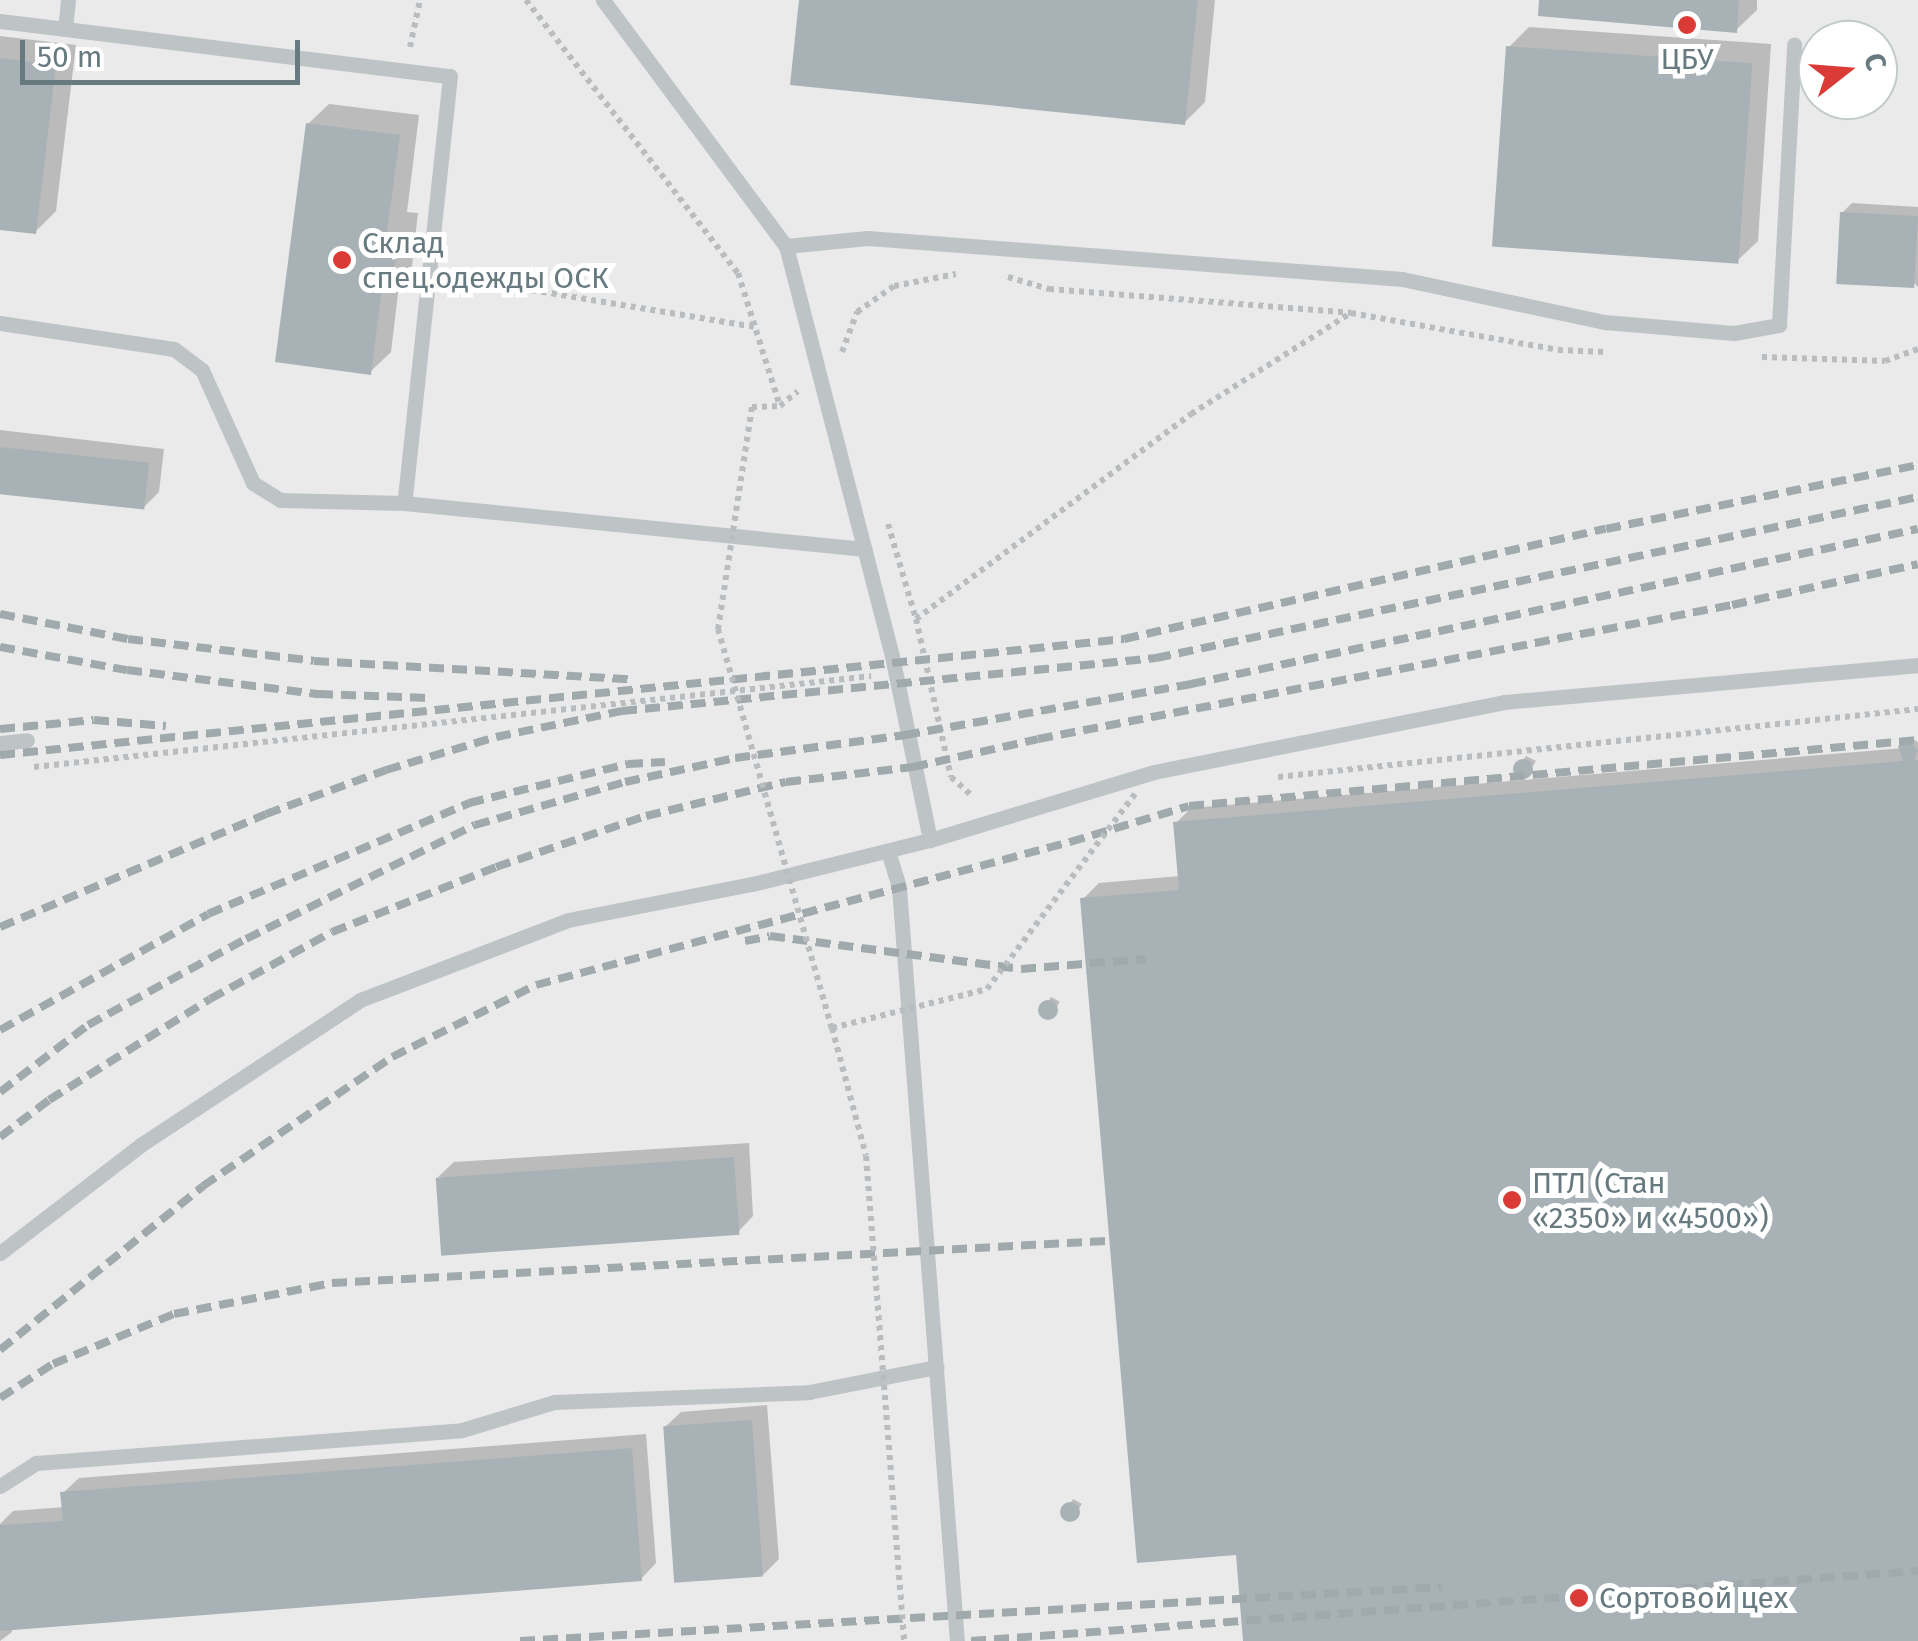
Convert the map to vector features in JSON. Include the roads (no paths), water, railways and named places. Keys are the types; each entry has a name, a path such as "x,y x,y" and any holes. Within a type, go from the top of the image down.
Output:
{"lane":[{"path":"65,29 68,0"},
{"path":"602,0 786,246 865,549 930,840"},
{"path":"0,21 450,76 404,503"},
{"path":"786,246 868,238 1402,279 1606,322 1734,332 1778,325 1794,44"},
{"path":"0,323 174,349 202,370 253,484 280,500 404,503 865,549"},
{"path":"0,1253 142,1144 360,1000 568,920 752,884 888,851 1154,772 1504,702 1918,665"},
{"path":"0,742 27,740"},
{"path":"888,851 900,888 957,1641"},
{"path":"0,1486 36,1463 462,1430 554,1402 809,1392 937,1367"}],"railway":[{"path":"0,755 1124,639 1606,529 1918,465"},
{"path":"0,927 266,814 386,770 496,737 622,711 1156,658 1918,497"},
{"path":"0,1092 88,1025 246,939 475,825 625,782 735,758 905,735 1191,684 1918,529"},
{"path":"0,1137 49,1100 210,999 332,932 496,867 646,816 786,782 913,767 1038,739 1732,605 1918,564"},
{"path":"0,614 128,639 314,661 628,679"},
{"path":"0,647 127,670 318,694 429,698"},
{"path":"0,729 94,720 166,726"},
{"path":"0,1350 203,1186 392,1057 536,985 1070,842 1189,806 1918,740"},
{"path":"0,1030 208,914 469,803 628,764 665,762"},
{"path":"745,941 770,936 1021,969 1146,959"},
{"path":"0,1398 53,1364 174,1314 332,1283 1106,1241"},
{"path":"971,1641 1918,1571"},
{"path":"520,1641 1442,1587"}],"place":[{"name":"ЦБУ","path":"1687,25"},
{"name":"Склад спец.одежды ОСК","path":"342,260"},
{"name":"ПТЛ (Стан «2350» и «4500»)","path":"1512,1200"},
{"name":"Сортовой цех","path":"1579,1598"}]}
